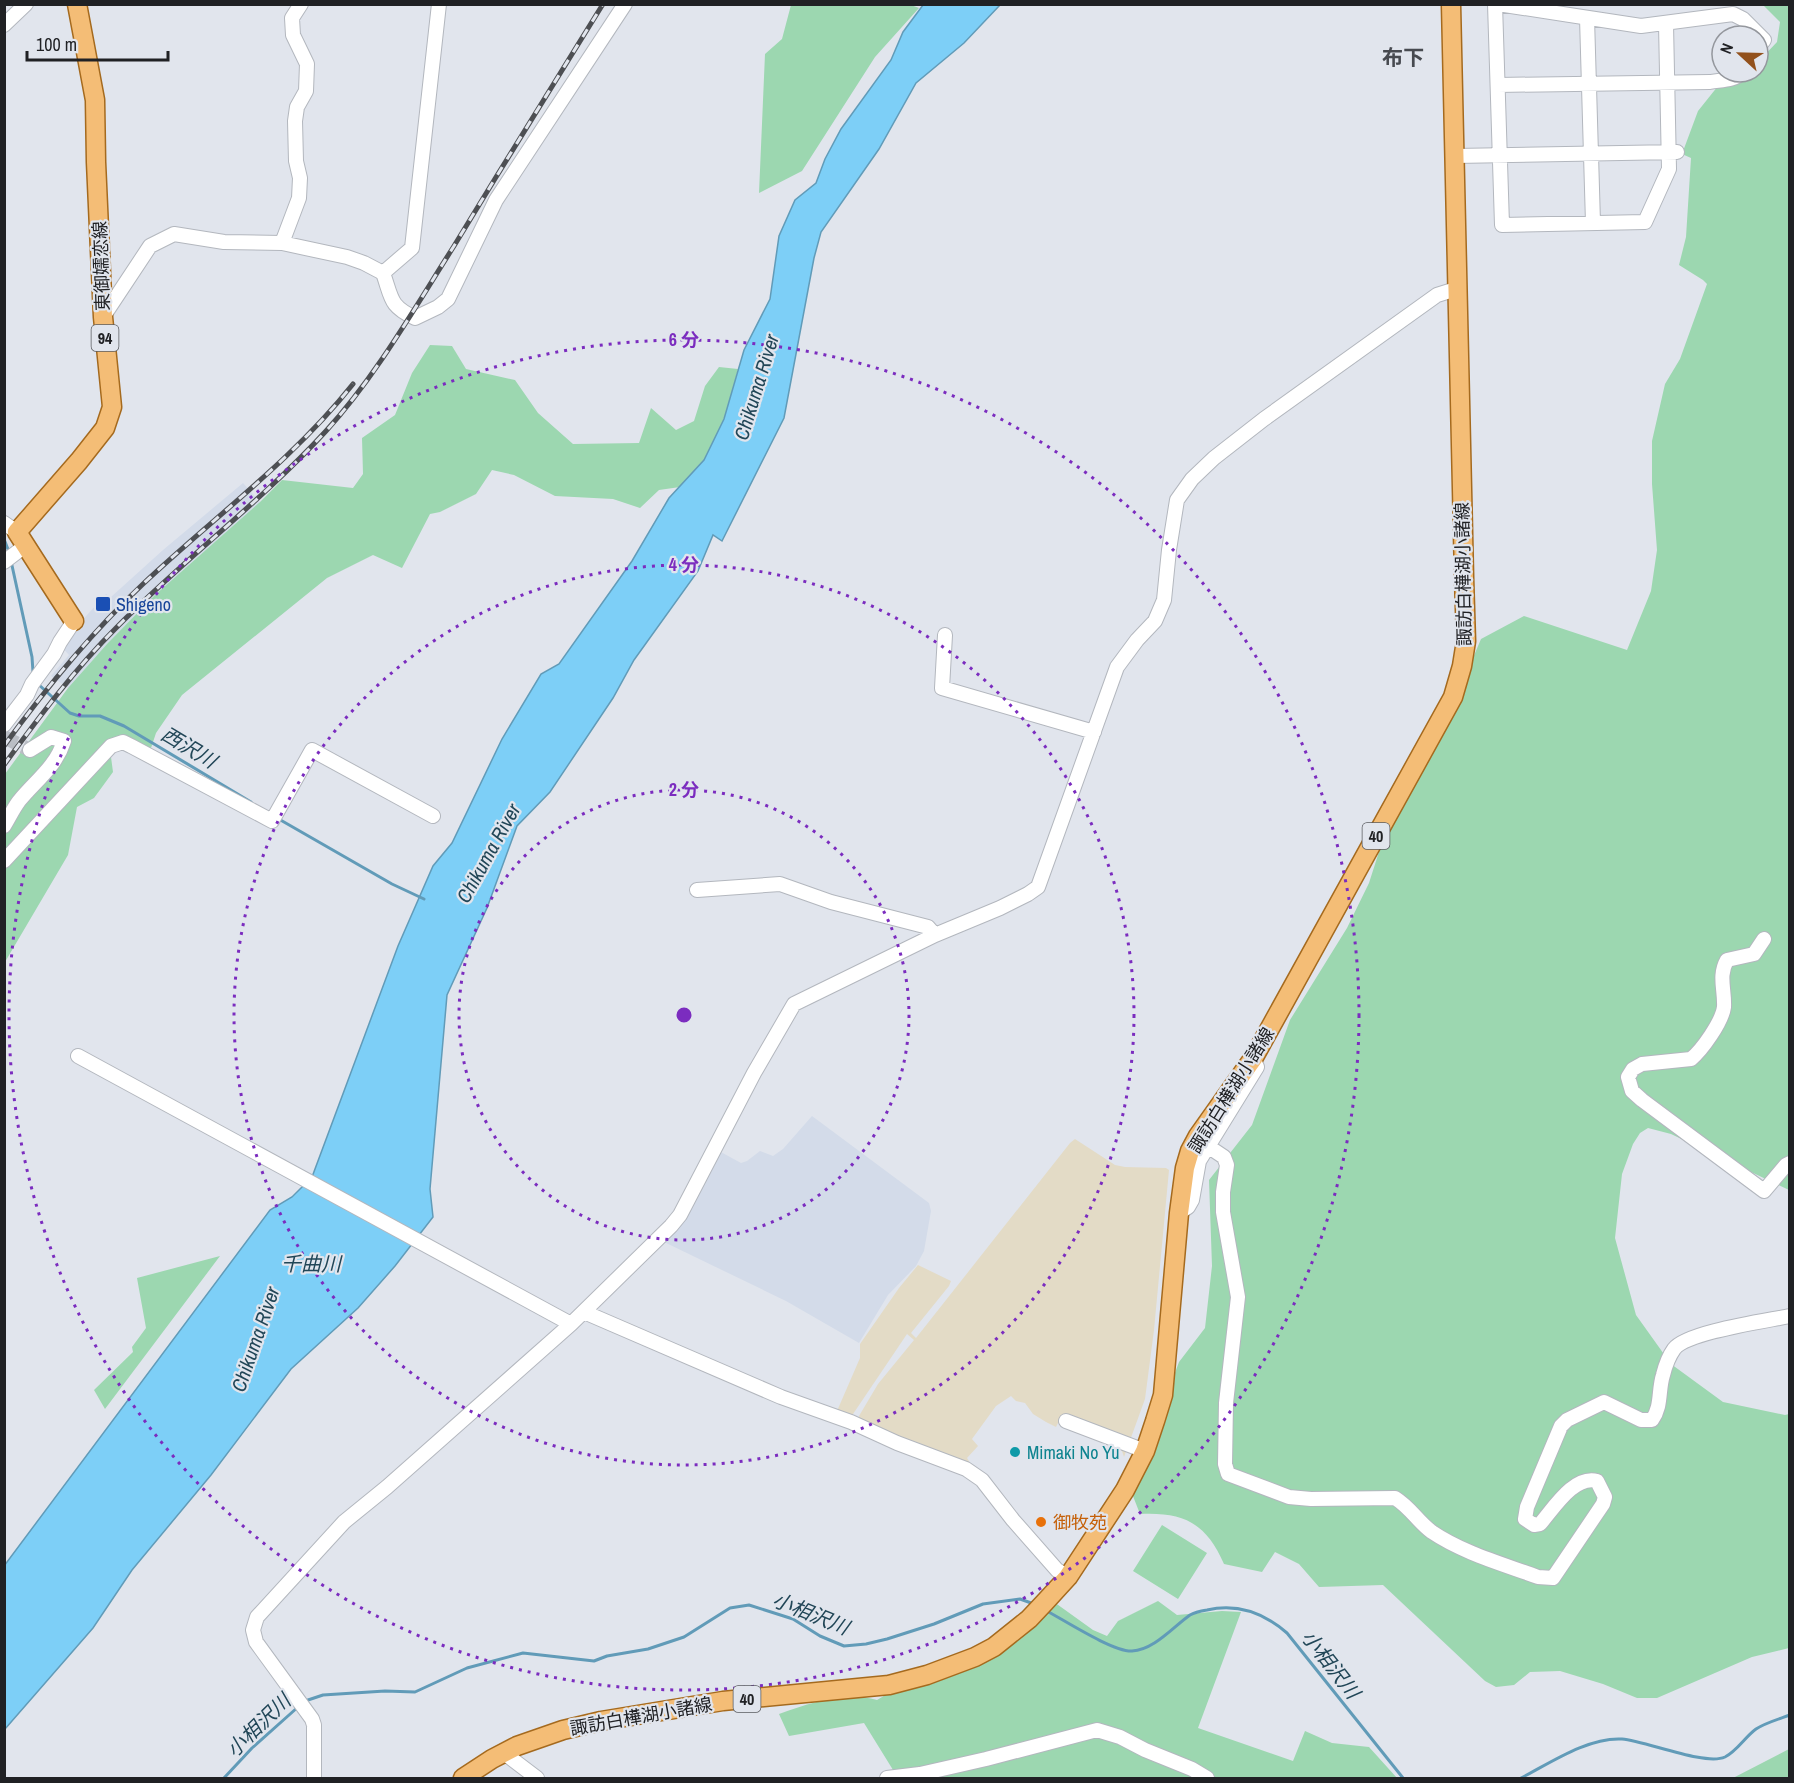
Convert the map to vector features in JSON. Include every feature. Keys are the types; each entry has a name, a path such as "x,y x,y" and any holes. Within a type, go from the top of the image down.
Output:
{"main road":[{"name":"東御嬬恋線","path":"74,621 12,546 105,428 112,407 103,318 95,100 77,4"},
{"name":"諏訪白樺湖小諸線","path":"463,1779 505,1752 563,1730 600,1721 712,1703 890,1685 927,1675 975,1657 994,1647 1029,1619 1068,1577 1125,1490 1144,1452 1163,1395 1179,1213 1185,1168 1190,1151 1198,1136 1254,1057 1453,697 1462,666 1466,642 1451,4"}],"street":[{"path":"282,243 299,198 300,178 296,160 295,121 297,107 306,91 307,64 293,34 292,18 301,4"},
{"path":"383,273 412,248 439,4"},
{"path":"103,318 150,246 174,234 224,242 282,243 347,257 383,273 395,307 415,318 438,307 448,300 496,200 625,4"},
{"path":"1666,24 1666,82 1673,152 1669,169 1646,222 1502,225 1496,4 1641,26 1733,14 1748,24"},
{"path":"4,25 22,6"},
{"path":"1587,18 1593,223"},
{"path":"1498,85 1710,82"},
{"path":"1455,156 1673,152"},
{"path":"314,1779 314,1725 256,1642 253,1630 257,1617 344,1522 387,1487 571,1324 671,1226 680,1215 754,1073 794,1004 935,935 1000,908 1038,887 1117,667 1155,621 1164,600 1169,550 1178,500 1192,479 1214,458 1437,295 1456,290"},
{"path":"4,725 27,695 35,679 54,654 74,621"},
{"path":"945,635 942,688 1094,732"},
{"path":"4,826 18,802 51,767 64,741 51,737 30,750"},
{"path":"4,861 111,746 118,742 131,746 272,821 312,750 433,816"},
{"path":"697,890 780,884 831,902 928,927 935,935"},
{"path":"1764,939 1754,954 1727,960 1722,969 1723,1012 1697,1054 1691,1059 1642,1064 1633,1069 1628,1077 1632,1091 1642,1100 1764,1191 1786,1165 1790,1164"},
{"path":"78,1056 571,1324"},
{"path":"1179,1213 1188,1207 1192,1200 1199,1161 1257,1067 1254,1057"},
{"path":"1209,1147 1224,1157 1227,1165 1223,1212 1238,1297 1226,1403 1225,1464 1228,1473 1289,1497 1395,1498 1406,1505 1429,1530 1450,1544 1538,1577 1553,1578 1603,1504 1605,1497 1597,1482 1588,1479 1576,1483 1540,1524 1534,1526 1526,1519 1527,1507 1561,1426 1568,1420 1604,1402 1641,1420 1652,1420 1659,1411 1662,1376 1676,1347 1686,1340 1710,1332 1790,1316"},
{"path":"584,1312 781,1397 851,1422 897,1443 966,1469 982,1480 1000,1505 1057,1570 1068,1577"},
{"path":"1065,1421 1144,1452"},
{"path":"887,1779 975,1762 1097,1730 1120,1737 1192,1769 1207,1779"},
{"path":"505,1752 537,1779"}],"shaded area":[{"name":"Shigeno","path":"243,483 260,502 155,595 68,688 51,676 69,655 60,645 106,594 111,597"},
{"path":"812,1116 929,1203 931,1211 924,1251 916,1266 888,1295 859,1343 786,1301 662,1241 719,1151 741,1163 760,1151 773,1156 783,1149"},
{"path":"1075,1139 1115,1165 1169,1170 1145,1399 1124,1457 1122,1451 1058,1423 1056,1427 1046,1422 1033,1414 1025,1403 1016,1401 1011,1396 996,1406 972,1439 978,1446 967,1458 972,1466 859,1422 859,1416 878,1384 914,1340 907,1334 851,1417 837,1411 860,1358 860,1344 918,1265 951,1281 911,1333 916,1338"}],"green space":[{"path":"791,5 911,5 919,8 875,57 802,171 759,193 765,54 782,39"},
{"path":"1763,5 1789,5 1789,1190 1671,1134 1648,1128 1640,1133 1633,1144 1622,1174 1615,1238 1636,1315 1671,1364 1723,1402 1789,1414 1789,1648 1752,1657 1657,1698 1637,1698 1603,1684 1560,1671 1530,1672 1514,1685 1496,1687 1485,1681 1383,1585 1319,1587 1299,1564 1275,1552 1262,1572 1224,1564 1217,1550 1201,1530 1181,1518 1169,1515 1140,1514 1131,1491 1179,1362 1205,1328 1212,1266 1209,1180 1252,1125 1290,1020 1347,928 1369,883 1385,833 1433,752 1481,639 1524,616 1627,650 1651,591 1657,550 1652,484 1652,441 1665,384 1680,359 1707,284 1679,265 1686,237 1691,158 1682,154 1698,111 1718,86 1770,84 1770,49 1777,42 1780,22"},
{"path":"430,345 452,346 466,369 515,380 538,413 573,444 639,443 651,408 676,430 694,421 705,386 719,367 738,369 726,416 704,460 680,487 659,490 640,508 613,499 555,496 514,475 492,470 476,494 440,512 430,514 402,568 373,555 327,578 182,695 156,733 150,751 117,739 111,757 113,772 94,798 77,807 68,855 5,962 5,774 68,688 107,644 155,595 282,480 353,488 363,474 362,438 395,415 412,373"},
{"path":"220,1256 105,1409 94,1390 133,1352 132,1347 146,1328 137,1278"},
{"path":"1162,1525 1207,1553 1178,1599 1133,1571"},
{"path":"1158,1601 1177,1615 1222,1611 1241,1612 1198,1728 1293,1761 1305,1731 1332,1743 1369,1747 1397,1778 898,1778 864,1723 789,1736 779,1714 815,1702 840,1698 877,1700 894,1690 928,1681 1054,1602 1093,1630 1107,1636 1118,1621"},
{"path":"1789,1749 1789,1778 1733,1778"}],"water":[{"name":"千曲川","path":"923,5 1000,5 964,43 916,83 879,149 821,232 784,418 722,541 713,535 698,571 634,660 613,698 550,792 517,826 487,908 447,995 430,1189 433,1217 395,1266 358,1308 291,1369 211,1475 132,1570 93,1628 5,1729 4,1566 270,1210 292,1197 312,1177 398,946 433,866 452,843 502,739 541,674 559,664 632,561 669,498 704,460 724,419 744,350 770,299 779,236 795,200 816,183 825,159 841,129 891,60 903,32"}],"waterway":[{"name":"西沢川","path":"4,539 9,552"},
{"name":"西沢川","path":"11,561 32,657 33,672"},
{"name":"西沢川","path":"38,684 70,713 79,716 100,716 124,726 251,802"},
{"name":"西沢川","path":"277,818 392,884 424,899"},
{"name":"小相沢川","path":"305,1701 323,1695 385,1691 415,1692 467,1668 523,1653 594,1661 607,1656 648,1649 684,1637 730,1608 749,1605 793,1619 820,1636 844,1646 887,1639 934,1624 983,1604 1020,1599 1034,1604"},
{"name":"小相沢川","path":"1045,1610 1101,1641 1132,1651 1148,1647 1190,1615 1198,1612 1229,1608 1260,1615 1287,1633 1403,1778"},
{"name":"小相沢川","path":"224,1778 252,1748 298,1707"},
{"name":"小相沢川","path":"1521,1778 1570,1752 1609,1739 1632,1741 1690,1756 1716,1759 1725,1757 1756,1729 1790,1715"}],"tunnel":[{"path":"4,737 30,750"}],"railway":[{"path":"4,765 57,694 101,644 142,603 301,457 344,410 378,365 409,318 603,4"},
{"path":"4,746 53,682 105,622 143,584 279,463 330,412 353,384"}],"place":[{"name":"Shigeno","path":"103,604"},
{"name":"Mimaki No Yu","path":"1015,1452"},
{"name":"御牧苑","path":"1041,1522"}],"district":[{"name":"布下","path":"1403,57"}],"water label":[{"name":"Chikuma River","path":"756,387"},
{"name":"Chikuma River","path":"488,853"},
{"name":"Chikuma River","path":"255,1339"}]}
